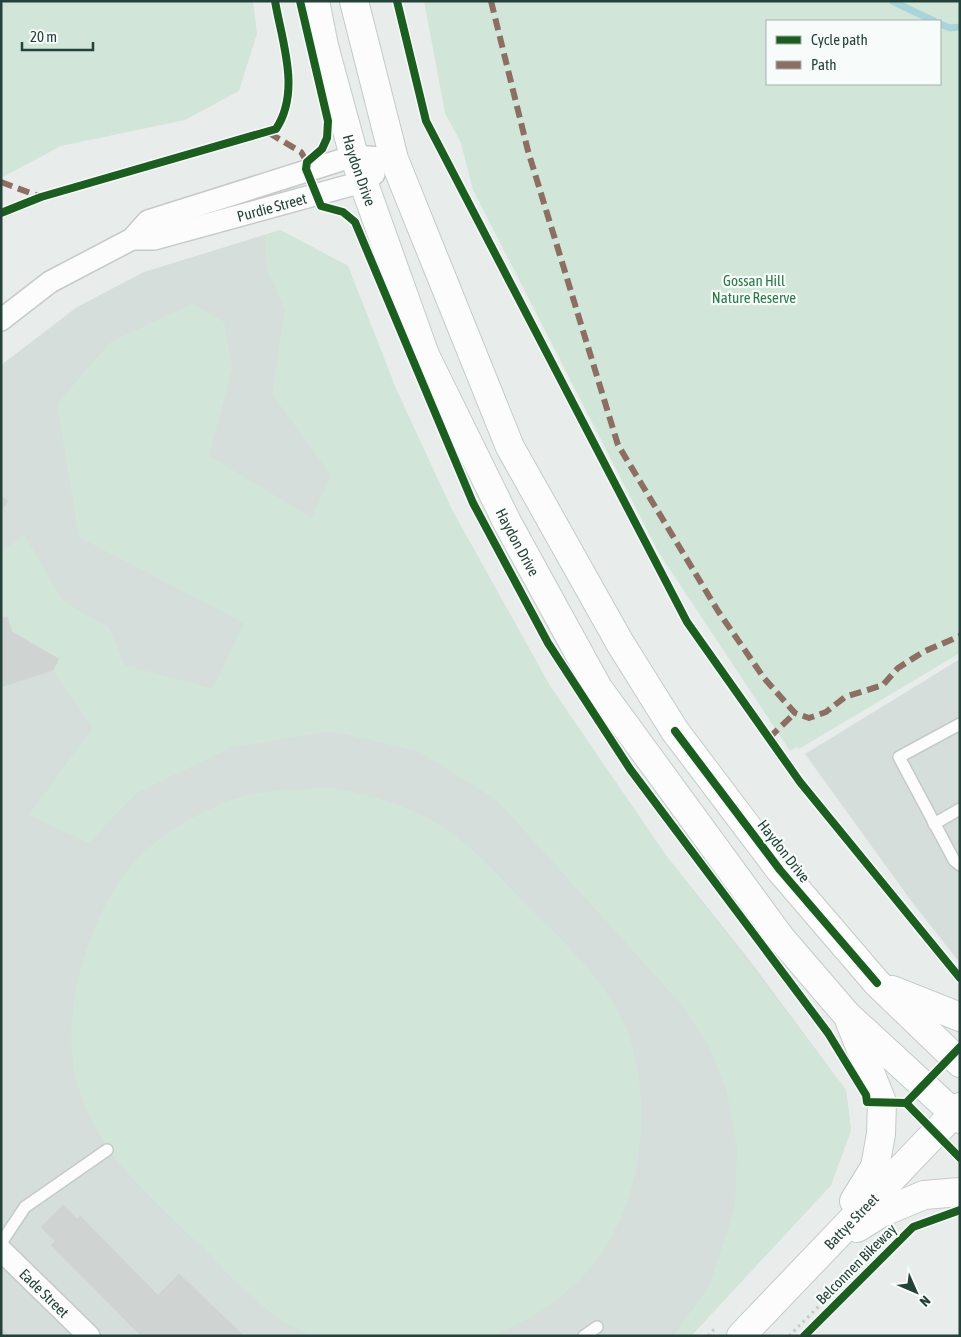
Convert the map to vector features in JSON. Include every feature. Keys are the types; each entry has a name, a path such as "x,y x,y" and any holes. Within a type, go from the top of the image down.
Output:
{"main road":[{"name":"Haydon Drive","path":"315,1 324,46 362,182 425,355 508,524 598,688 780,937 847,1015 958,1113"},
{"name":"Haydon Drive","path":"354,1 394,159 510,447 620,643 674,731 780,870 877,983 960,1063"},
{"path":"877,983 960,1017"},
{"path":"821,1253 875,1167 881,1134 882,1102 847,1015"},
{"name":"Battye Street","path":"731,1329 821,1253 958,1113"},
{"path":"821,1253 881,1213 924,1195 960,1192"}],"street":[{"name":"Purdie Street","path":"1,320 50,282 132,239 148,221 354,156 394,159"},
{"name":"Purdie Street","path":"132,239 154,239 362,182 394,159"},
{"name":"Eade Street","path":"1,1250 89,1336"}],"lane":[{"path":"960,724 899,757 954,860 960,865"},
{"path":"934,824 960,810"},
{"path":"1,1242 25,1207 107,1150"},
{"path":"584,1336 597,1327"}],"path":[{"path":"789,1336 880,1245"},
{"path":"708,1336 731,1329"}],"shaded area":[{"path":"280,230 348,266 396,389 452,510 550,686 665,854 750,961 846,1090 851,1130 831,1185 691,1336 1,1336 1,365 77,307 144,272"},
{"path":"960,659 960,963 912,902 805,754"}],"green space":[{"path":"1,1 253,1 257,34 239,91 185,120 61,146 1,178"},
{"name":"Gossan Hill Nature Reserve","path":"424,1 960,1 960,653 799,749 797,747 790,751 659,553 473,190 461,143 445,113"},
{"path":"280,230 348,266 396,389 452,510 550,686 665,854 846,1090 851,1130 831,1185 691,1336 673,1336 710,1285 735,1208 737,1149 727,1091 709,1046 682,1005 497,800 420,752 332,731 232,747 136,793 89,843 29,815 93,728 53,670 59,659 12,632 1,618 1,553 24,535 64,602 109,628 124,665 213,689 244,623 79,537 57,404 111,342 192,304 224,322 232,368 209,456 312,518 331,475 272,394 285,310 267,268 265,235"},
{"path":"331,788 367,795 402,806 434,822 464,843 488,865 596,978 618,1012 627,1031 636,1062 641,1096 641,1130 637,1164 628,1197 616,1229 598,1257 577,1282 558,1299 516,1325 493,1336 315,1336 285,1322 240,1286 129,1174 99,1134 87,1111 78,1086 73,1060 71,1032 74,1002 80,973 88,944 100,917 113,892 128,870 159,840 211,808 237,798 264,792"}],"building":[{"path":"1,496 8,501 1,511"},
{"path":"7,617 12,632 59,659 53,670 1,687 1,618"},
{"path":"63,1205 77,1219 80,1216 158,1295 179,1274 244,1336 141,1336 51,1245 55,1241 41,1227"},
{"path":"1,1328 8,1336 1,1336"}],"waterway":[{"path":"892,1 932,20"},
{"path":"941,24 950,28 960,27"}],"marked path":[{"path":"491,1 528,151 618,445 718,611 764,678 795,713 809,718 826,712 845,697 883,685 898,668 923,652 960,636"},
{"path":"269,133 301,152 307,162"},
{"path":"1,182 41,197"},
{"path":"769,738 795,713"}],"cycle path":[{"path":"1,213 41,197 276,129 283,114 289,83 288,66 275,1"},
{"path":"300,1 328,121 327,138 322,149 307,162 306,169 321,206 343,212 355,222 473,503 548,643 630,769 828,1033 866,1095 867,1102 906,1103 960,1158"},
{"path":"397,1 426,121 687,622 800,782 960,978"},
{"path":"675,731 780,870 877,983"},
{"path":"906,1103 960,1047"},
{"name":"Belconnen Bikeway","path":"804,1336 913,1227 960,1210"}]}
